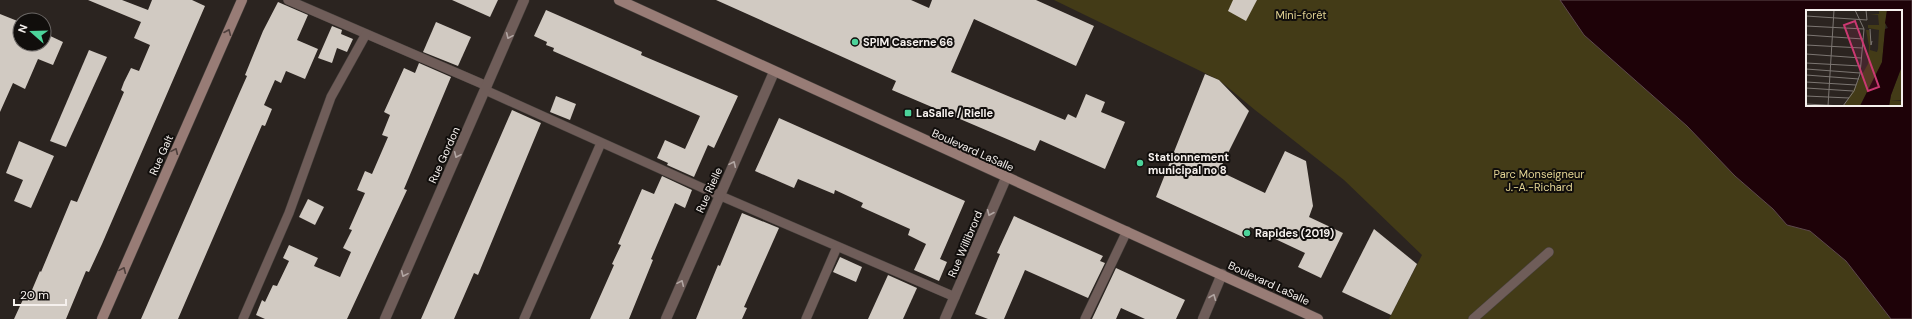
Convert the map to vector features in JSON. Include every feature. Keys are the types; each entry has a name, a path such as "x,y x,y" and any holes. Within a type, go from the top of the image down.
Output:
{"main road":[{"name":"Rue Galt","path":"102,319 242,0"},
{"name":"Boulevard LaSalle","path":"620,0 774,72 1006,178 1222,274 1318,319"}],"street":[{"name":"Rue Gordon","path":"385,319 524,0"},
{"name":"Rue Rielle","path":"666,319 774,72"},
{"name":"Rue Willibrord","path":"945,319 1006,178"},
{"path":"1203,319 1222,274"}],"lane":[{"path":"288,0 486,88 601,143 837,247 955,297"},
{"path":"243,319 289,213 331,97 366,34"},
{"path":"524,319 601,143"},
{"path":"1086,319 1127,231"},
{"path":"806,319 837,247"},
{"path":"1473,319 1549,252"}],"green space":[{"name":"Parc Monseigneur J.-A.-Richard","path":"1054,0 1560,0 1584,35 1687,126 1735,176 1773,209 1787,225 1810,231 1846,261 1891,319 1389,319 1422,255 1344,180 1219,80"}],"shaded area":[{"path":"1560,0 1912,0 1912,319 1891,319 1846,261 1810,231 1787,225 1773,209 1735,176 1687,126 1584,35"}],"building":[{"path":"88,0 122,0 148,10 152,0 192,0 205,6 102,244 89,272 86,271 66,319 14,319 25,295 29,297 40,271 41,272 71,200 77,202 124,92 121,90 124,82 131,68 139,71 150,45 134,38 141,22"},
{"path":"452,0 498,0 490,17"},
{"path":"716,0 911,0 929,8 932,0 1036,0 1094,26 1076,66 974,19 951,72 1065,120 1068,114 1076,118 1086,94 1105,102 1101,112 1125,122 1105,169 1040,140 1035,151 892,90 896,81"},
{"path":"1233,0 1257,0 1246,21 1228,11"},
{"path":"278,2 308,15 297,40 318,49 305,79 286,71 281,83 275,80 264,105 272,109 265,126 262,125 178,319 141,319 247,76 245,75 263,31"},
{"path":"546,10 642,52 641,55 738,96 714,148 708,145 694,177 667,165 668,163 657,158 665,140 685,149 700,116 553,51 554,48 546,45 547,42 534,36"},
{"path":"0,14 12,19 12,52 52,52 52,37 63,42 53,65 38,59 25,89 13,83 0,112"},
{"path":"436,22 471,37 458,66 423,52"},
{"path":"332,26 342,30 341,34 353,39 347,52 337,48 332,63 318,58"},
{"path":"89,50 107,57 66,147 50,141"},
{"path":"419,63 451,77 404,189 407,190 347,319 265,319 256,315 262,300 265,302 273,285 277,286 289,261 283,258 289,245 318,258 314,266 340,277 351,252 343,248 352,230 349,229 365,193 357,190 365,171 372,174 388,137 382,135 390,115 384,112 404,68 415,73"},
{"path":"1205,74 1219,80 1249,111 1219,171 1265,193 1285,151 1306,161 1313,206 1309,217 1343,233 1321,278 1298,267 1305,253 1250,227 1245,238 1156,197"},
{"path":"556,96 576,104 570,120 550,112"},
{"path":"512,110 541,123 478,275 474,273 454,319 421,319"},
{"path":"779,118 965,201 940,259 947,262 939,281 914,270 926,244 908,235 910,229 861,207 863,203 835,190 834,194 798,179 794,188 755,171"},
{"path":"19,141 54,156 31,208 14,201 23,180 6,173"},
{"path":"662,176 692,190 685,208 675,203 651,259 653,260 629,319 590,319 614,265 612,264 621,245 618,244 642,189 654,194"},
{"path":"308,199 324,207 315,225 299,217"},
{"path":"742,213 779,228 744,307 747,308 742,319 696,319 718,265 720,266"},
{"path":"1014,216 1103,256 1100,261 1105,263 1088,298 1025,270 1004,319 988,319 975,314 1000,254 997,253"},
{"path":"1374,229 1417,264 1391,315 1342,292"},
{"path":"840,257 862,267 856,282 833,272"},
{"path":"1116,268 1185,300 1176,319 1145,319 1121,308 1116,319 1092,319"},
{"path":"888,275 917,288 903,319 868,319"}],"place":[{"name":"SPIM Caserne 66","path":"855,42"},
{"name":"LaSalle / Rielle","path":"908,113"},
{"name":"Stationnement municipal no 8","path":"1140,163"},
{"name":"Rapides (2019)","path":"1247,233"}],"park label":[{"name":"Mini-forêt","path":"1301,15"}]}
